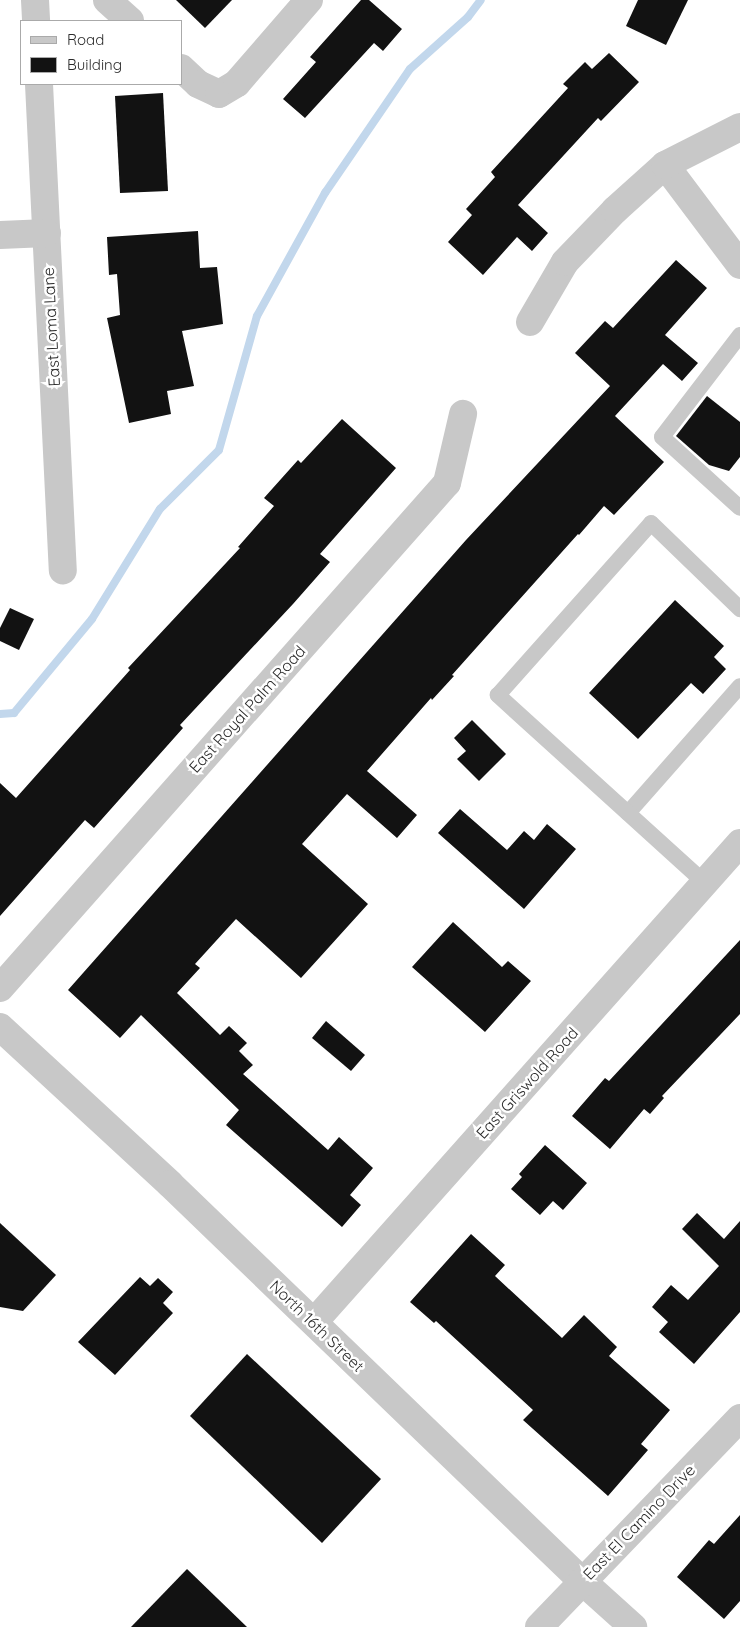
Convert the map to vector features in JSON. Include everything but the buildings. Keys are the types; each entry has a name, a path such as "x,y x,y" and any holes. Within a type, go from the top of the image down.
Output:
{"street":[{"path":"35,0 36,20"},
{"path":"107,0 129,20"},
{"path":"182,69 198,84 218,94 237,83 309,0"},
{"name":"East Loma Lane","path":"39,85 63,570"},
{"path":"530,322 565,262 615,210 665,165 740,126"},
{"path":"665,165 740,266"},
{"path":"0,235 47,233"},
{"name":"East Royal Palm Road","path":"0,988 447,483 463,414"},
{"name":"East Griswold Road","path":"314,1322 740,843"},
{"name":"North 16th Street","path":"0,1027 170,1184 582,1581 633,1627"},
{"name":"East El Camino Drive","path":"539,1627 740,1418"}],"lane":[{"path":"740,335 662,437 740,508"},
{"path":"705,883 498,695 651,523 740,609"},
{"path":"628,813 740,686"}],"waterway":[{"path":"0,714 14,713 92,619 160,509 219,450 257,316 325,193 410,69 468,17 481,0"}]}
